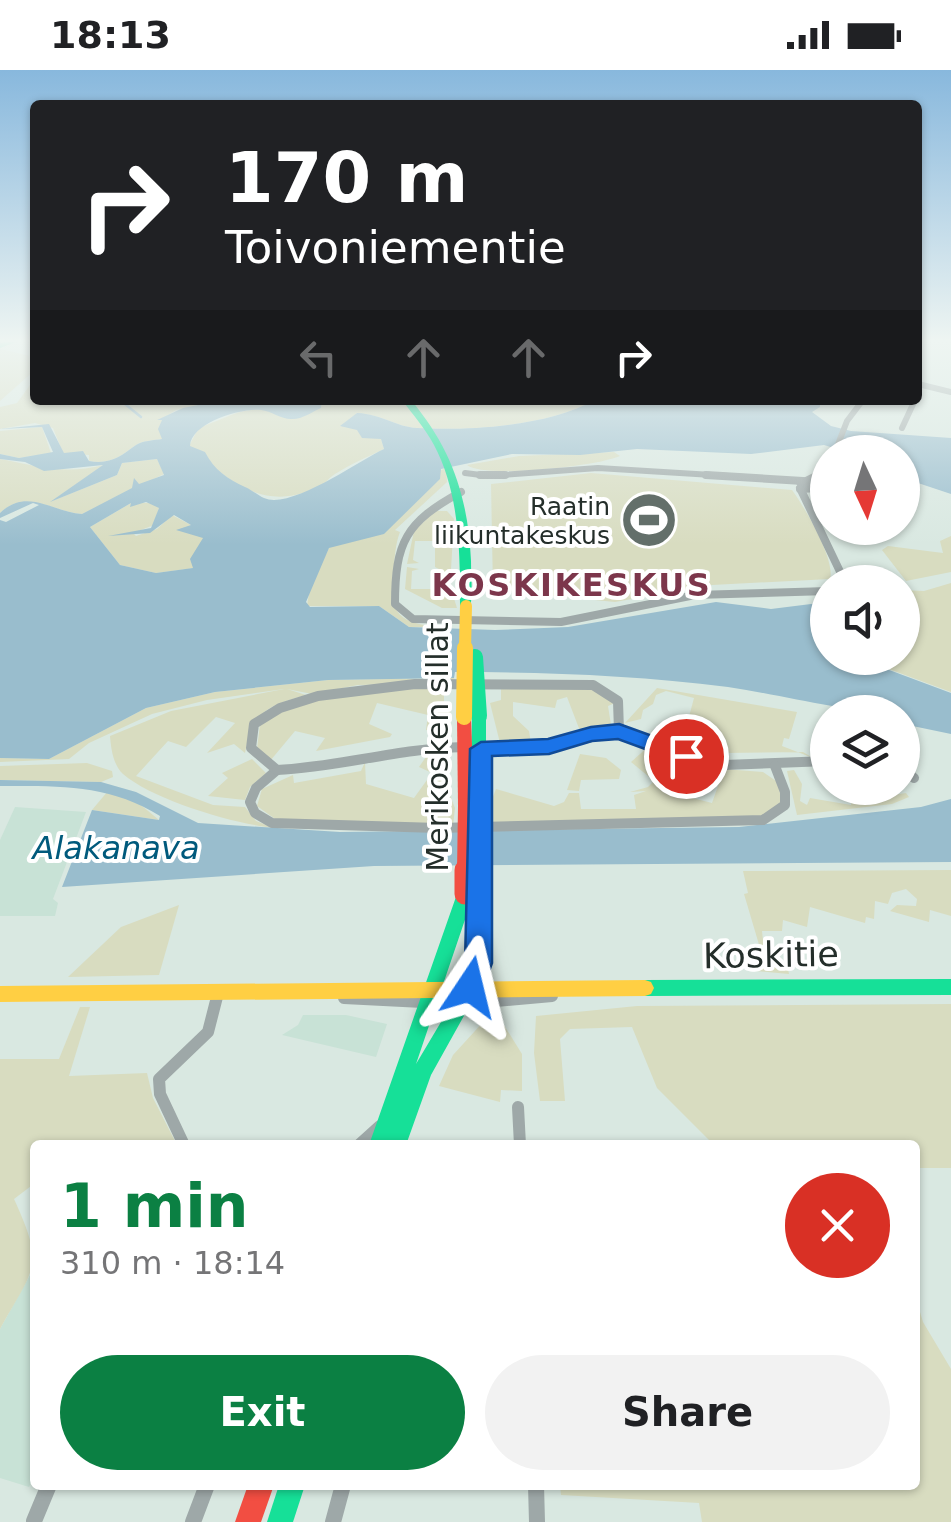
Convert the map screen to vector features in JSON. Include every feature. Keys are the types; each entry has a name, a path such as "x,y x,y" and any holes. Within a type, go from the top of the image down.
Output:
{"main road":[{"name":"Merikosken sillat","path":"419,410 464,478 476,509 471,606"},
{"name":"Merikosken sillat","path":"464,478 471,606 472,896 478,963 466,996"},
{"name":"Merikosken sillat","path":"396,1118 431,995 472,896"},
{"name":"Koskitie","path":"0,994 466,996 591,990 951,986"},
{"path":"382,1140 466,996"},
{"path":"396,1118 396,1140"},
{"path":"248,1522 259,1490"},
{"path":"280,1522 290,1490"}],"street":[{"path":"842,435 856,410"},
{"path":"902,428 911,410"},
{"path":"810,486 598,468 464,478 402,538 395,604 406,616 434,622 561,622 695,595 810,592"},
{"path":"464,478 497,476"},
{"path":"801,484 810,479"},
{"path":"801,484 838,565"},
{"path":"427,510 446,504 465,514"},
{"path":"619,732 620,709 609,692 583,684 343,689 287,703 263,715 250,734 254,754 277,770 318,768 415,748 549,747 591,734 619,732 695,760 776,766 810,763"},
{"path":"277,770 256,788 250,802 262,820 303,827 763,820 780,814 786,805 787,796 776,766"},
{"path":"182,1140 160,1094 159,1079 208,1032 218,993"},
{"path":"518,1107 520,1140"},
{"path":"366,1140 396,1118 407,1140"},
{"path":"34,1521 48,1490"},
{"path":"193,1522 205,1490"},
{"path":"333,1522 342,1490"},
{"path":"536,1490 537,1522"}],"shaded area":[{"path":"0,410 177,410 162,419 162,439 141,443 103,462 89,461 89,455 63,453 53,428 35,423 0,429"},
{"path":"315,410 574,410 532,421 460,429 417,428 356,413 357,430 381,439 384,449 341,470 317,488 280,497 248,490 189,446 199,427 245,411 297,415"},
{"path":"42,427 51,453 19,458 0,454 0,431"},
{"path":"614,452 620,456 541,470 495,471 467,465 519,456"},
{"path":"0,459 63,469 104,465 52,501 117,475 122,463 157,459 164,474 82,514 30,502 20,502 0,513"},
{"path":"446,467 447,482 395,530 400,532 392,588 393,601 403,617 411,622 450,627 409,627 379,606 307,606 310,587 329,548"},
{"name":"Raatin liikuntakeskus","path":"591,473 792,490 810,518 810,545 823,545 830,565 810,565 810,580 712,585 615,602 493,590 491,484"},
{"path":"131,503 152,503 159,508 154,525 133,533 136,536 157,529 172,515 191,525 186,529 204,538 194,568 156,573 120,565 90,527"},
{"path":"435,511 447,511 454,519 450,586 457,608 442,608 405,589 407,567 419,569 412,571 411,589 433,589 438,579 434,578 435,569 445,572 435,567 435,541 415,541 413,560 419,563 407,564 414,531"},
{"path":"951,536 951,572 920,578 920,565 894,565 882,550 888,546 943,553 940,541"},
{"path":"951,583 951,692 905,675 920,675 920,591"},
{"path":"454,678 455,683 358,685 312,694 287,689 306,695 264,713 252,728 245,753 234,744 207,753 235,723 216,717 186,747 168,741 136,776 213,805 245,807 256,821 274,828 195,809 136,784 117,766 110,736 171,711 284,689 207,700 152,714 89,743 69,759 0,762 0,758 49,759 146,708 215,692 328,680"},
{"path":"501,687 591,687 615,703 608,706 611,725 580,731 567,697 557,700 555,708 513,702 513,716 529,731 531,743 500,743 490,703 501,700"},
{"path":"444,688 444,702 451,703 448,739 420,744 431,742 434,732 426,730 428,715 377,703 369,724 392,734 390,737 316,751 325,738 295,731 270,761 257,749 260,724 301,702 348,692"},
{"path":"657,688 797,712 789,739 784,738 782,746 798,752 723,753 723,760 693,753 695,726 687,724 694,698 666,691 656,695 653,704 643,710 641,719 625,723"},
{"path":"650,745 678,758 669,789 656,782 661,790 712,803 724,769 763,772 779,783 781,804 763,816 492,825 489,807 496,789 554,806 564,802 569,793 579,793 581,809 636,809 634,795 646,791 630,792 654,781 631,762"},
{"path":"428,754 447,756 443,777 455,808 453,826 278,821 257,806 262,789 293,775 294,783 361,771 365,762 366,784 414,798 432,773 419,767"},
{"path":"580,754 606,758 621,770 619,779 581,780 579,791 567,790"},
{"path":"252,759 266,773 250,787 245,800 208,796 228,778 222,773"},
{"path":"87,763 112,771 113,777 101,782 0,780 0,766"},
{"path":"794,770 802,784 800,801 807,805 810,798 810,805 883,805 797,815 787,771"},
{"path":"108,791 136,801 159,820 92,810"},
{"path":"15,807 86,812 53,899 58,903 55,916 0,916 0,840"},
{"path":"951,870 951,916 930,910 929,922 890,911 897,905 916,906 917,899 906,889 892,893 888,904 875,901 874,919 866,917 865,923 810,907 807,927 783,920 782,931 762,931 765,960 787,964 789,974 756,971 765,965 744,894 748,893 743,871"},
{"path":"179,905 159,975 68,977 121,927"},
{"path":"951,1004 951,1168 920,1168 920,1140 709,1140 657,1088 632,1027 570,1029 560,1039 565,1101 540,1101 534,1053 536,1016 637,1006"},
{"path":"80,1007 90,1007 69,1076 147,1073 153,1098 174,1140 30,1140 30,1187 14,1199 30,1239 30,1272 0,1329 0,1059 59,1059"},
{"path":"303,1015 346,1015 387,1024 376,1057 282,1035 298,1025"},
{"path":"485,1020 502,1022 522,1054 522,1091 501,1090 500,1102 439,1086 453,1055"},
{"path":"30,1275 29,1487 0,1478 0,1329"},
{"path":"920,1312 951,1369 951,1522 702,1522 699,1503 561,1495 560,1490 920,1490"}],"water":[{"path":"179,410 317,410 295,419 261,410 230,414 207,424 192,438 190,446 205,452 227,477 264,498 276,500 307,491 384,449 381,439 362,438 357,430 340,426 357,413 409,427 460,429 532,421 574,410 816,410 812,412 831,426 908,435 810,435 810,447 751,454 637,449 580,455 512,454 441,469 440,479 384,534 329,548 306,602 310,607 379,606 409,627 495,630 568,627 716,602 771,609 810,604 810,675 903,675 951,693 951,734 920,728 920,695 810,695 810,701 659,680 455,672 454,678 328,680 215,692 146,708 49,759 0,758 0,520 6,522 39,505 33,503 0,518 0,513 10,505 30,501 82,514 132,488 134,478 139,484 164,475 157,459 122,463 117,475 50,502 103,465 44,471 25,462 0,459 0,454 19,458 53,452 42,427 0,429 49,424 64,453 83,451 89,461 103,462 138,444 162,439 158,429 162,420 157,420","holes":["146,502 159,508 151,528 108,536 150,533 174,515 191,525 176,530 203,538 190,559 193,568 156,573 120,565 90,527 131,503 130,507"]},
{"path":"920,436 951,438 951,494 920,484"},
{"name":"Alakanava","path":"0,780 101,782 136,792 198,823 340,832 739,827 921,807 951,799 951,862 374,866 62,887 92,810 159,820 160,816 102,792 0,786"}],"waterway":[{"path":"132,410 141,417"}],"traffic: fast":[{"path":"414,410 439,446 457,496 465,549 466,606"},
{"path":"475,657 479,716"},
{"path":"478,806 479,716"},
{"path":"478,806 479,898"},
{"path":"381,1140 465,894"},
{"path":"398,1140 423,1071 471,987 479,963 479,898"},
{"path":"645,988 951,987"},
{"path":"280,1522 290,1490"}],"traffic: slow":[{"path":"464,717 466,606"},
{"path":"0,994 645,988"}],"traffic: jam":[{"path":"464,717 466,806"},
{"path":"465,894 466,806"},
{"path":"248,1522 259,1490"}],"place":[{"name":"Raatin liikuntakeskus","path":"649,520"}],"district":[{"name":"KOSKIKESKUS","path":"572,585"}],"route":[{"path":"470,987 478,963 481,749 549,747 591,734 619,732 686,756"}]}
